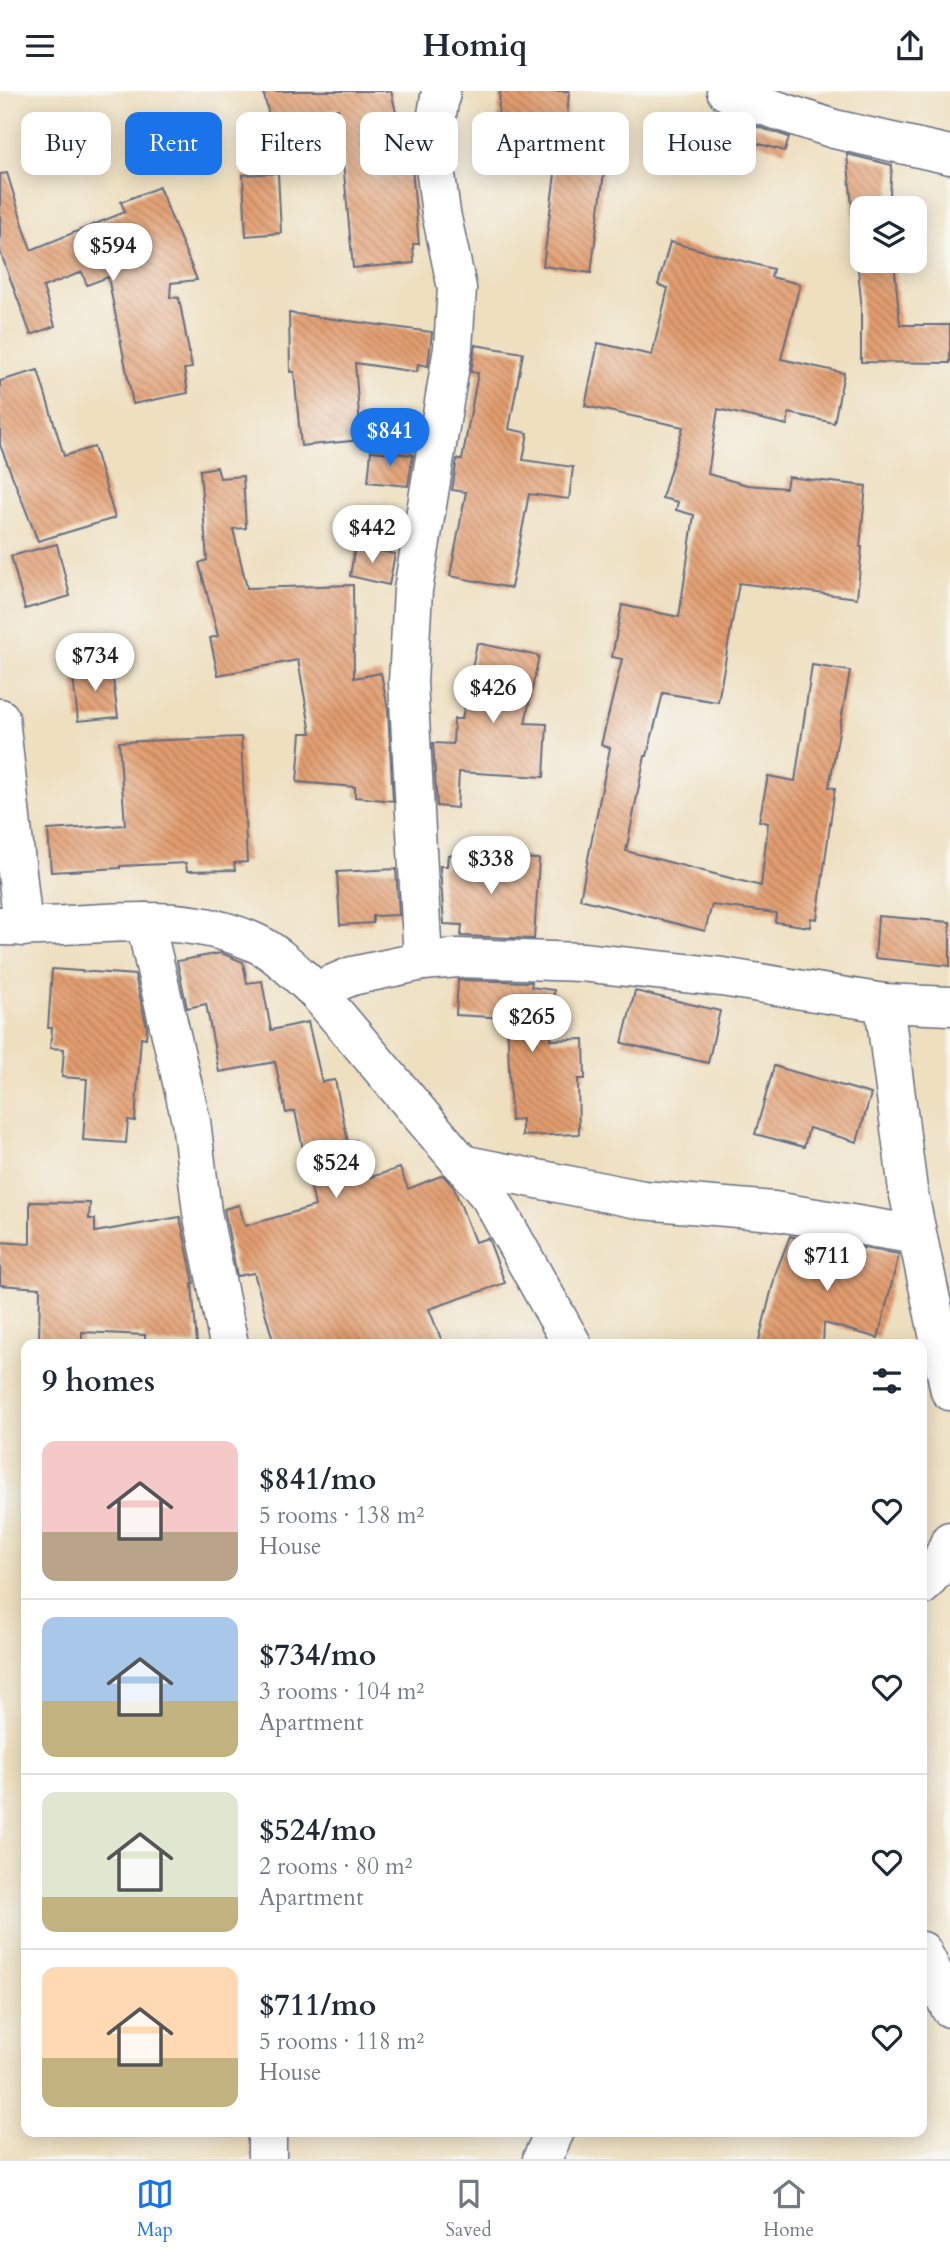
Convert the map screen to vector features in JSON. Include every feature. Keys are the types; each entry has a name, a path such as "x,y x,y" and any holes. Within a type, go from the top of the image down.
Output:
{"street":[{"path":"423,961 408,682 413,590 455,324 457,288 441,213 432,144 441,91"},
{"path":"726,91 834,129 950,155"},
{"path":"0,718 12,926 145,922 189,924 226,932 260,945 285,963 316,991 490,1197 569,1339"},
{"path":"145,922 191,1121 202,1212 228,1339"},
{"path":"316,991 352,976 423,961 458,958 582,962 722,977 884,1003 950,1006"},
{"path":"884,1003 908,1190 950,1391"},
{"path":"461,1164 643,1200 774,1211 917,1235"},
{"path":"927,1580 941,1563 950,1541"},
{"path":"927,1961 950,2008"},
{"path":"267,2137 267,2159"},
{"path":"542,2159 552,2137"}],"building":[{"path":"263,91 391,91 396,112 360,112 360,175 413,175 419,244 413,244 414,263 353,268 344,175 346,112 338,112 338,109 325,112 268,112"},
{"path":"500,91 569,91 568,112 498,112"},
{"path":"756,126 789,137 785,151 756,143"},
{"path":"847,154 892,165 890,196 851,196"},
{"path":"7,173 31,250 125,212 121,202 159,187 197,280 171,283 170,297 179,298 192,368 184,369 188,393 133,404 108,277 87,285 82,272 43,287 55,326 31,335 0,251 0,174"},
{"path":"243,175 278,175 281,233 246,236"},
{"path":"555,175 604,175 591,273 543,266"},
{"path":"670,242 773,269 771,277 800,284 781,359 844,373 834,423 789,413 787,425 718,409 708,474 747,485 786,488 788,477 866,486 862,547 857,598 739,583 718,702 663,693 645,756 626,851 761,886 768,823 759,821 768,776 795,781 812,665 850,671 829,787 835,788 817,919 811,918 810,927 775,922 776,913 712,905 705,931 580,899 610,748 601,745 622,659 612,657 622,605 679,617 694,515 676,510 678,502 662,498 683,427 585,406 598,343 652,355 668,288 658,285"},
{"path":"858,273 895,273 900,325 950,325 950,363 861,362"},
{"path":"289,313 432,332 428,366 418,364 417,372 355,363 361,440 301,446 294,372 290,372"},
{"path":"475,345 523,353 509,429 528,433 523,460 573,467 569,499 529,494 511,588 450,576 466,492 452,490 457,459 462,460 478,373 471,372"},
{"path":"38,370 64,456 94,447 115,518 38,541 0,445 0,381"},
{"path":"371,451 413,455 408,486 368,482"},
{"path":"217,467 220,478 243,476 246,528 233,529 247,588 353,585 354,678 381,673 388,709 393,801 355,797 355,787 297,782 301,733 311,733 298,660 218,675 210,638 218,636 199,563 207,560 200,470"},
{"path":"57,544 70,596 25,609 11,556"},
{"path":"355,546 395,554 389,585 350,576"},
{"path":"477,643 539,656 525,723 547,724 544,777 459,772 457,808 437,806 433,743 453,744 454,719 462,719"},
{"path":"111,664 118,717 78,721 72,668"},
{"path":"241,737 247,862 234,863 235,870 187,871 186,863 51,872 48,830 125,825 119,742"},
{"path":"448,855 539,859 534,939 461,936 462,925 444,924 440,866 447,866"},
{"path":"396,869 399,915 373,916 373,923 340,925 337,872"},
{"path":"878,916 950,922 950,966 875,958"},
{"path":"221,953 243,962 247,983 262,981 271,1030 308,1022 322,1082 335,1080 348,1142 356,1140 364,1179 400,1168 408,1189 443,1175 454,1188 475,1242 488,1238 505,1283 429,1309 441,1339 273,1339 254,1273 237,1276 224,1209 239,1205 245,1226 315,1206 295,1111 286,1113 275,1062 219,1072 206,1004 187,1008 177,961"},
{"path":"52,969 135,975 147,1028 146,1038 141,1037 135,1121 128,1120 126,1143 83,1140 87,1079 62,1077 64,1049 50,1048 52,1028 48,1028"},
{"path":"458,980 532,982 531,987 554,990 551,1040 584,1039 585,1079 578,1079 579,1134 522,1136 522,1119 511,1121 507,1018 456,1015"},
{"path":"635,991 720,1011 708,1063 622,1043"},
{"path":"774,1066 871,1094 857,1142 809,1128 804,1147 755,1134"},
{"path":"30,1202 90,1203 89,1219 95,1219 95,1232 180,1217 194,1283 197,1339 145,1339 145,1335 82,1332 82,1339 39,1339 40,1288 0,1285 0,1242 30,1244"},
{"path":"790,1236 849,1256 851,1246 899,1254 878,1338 824,1323 823,1339 759,1339 776,1272"}]}
